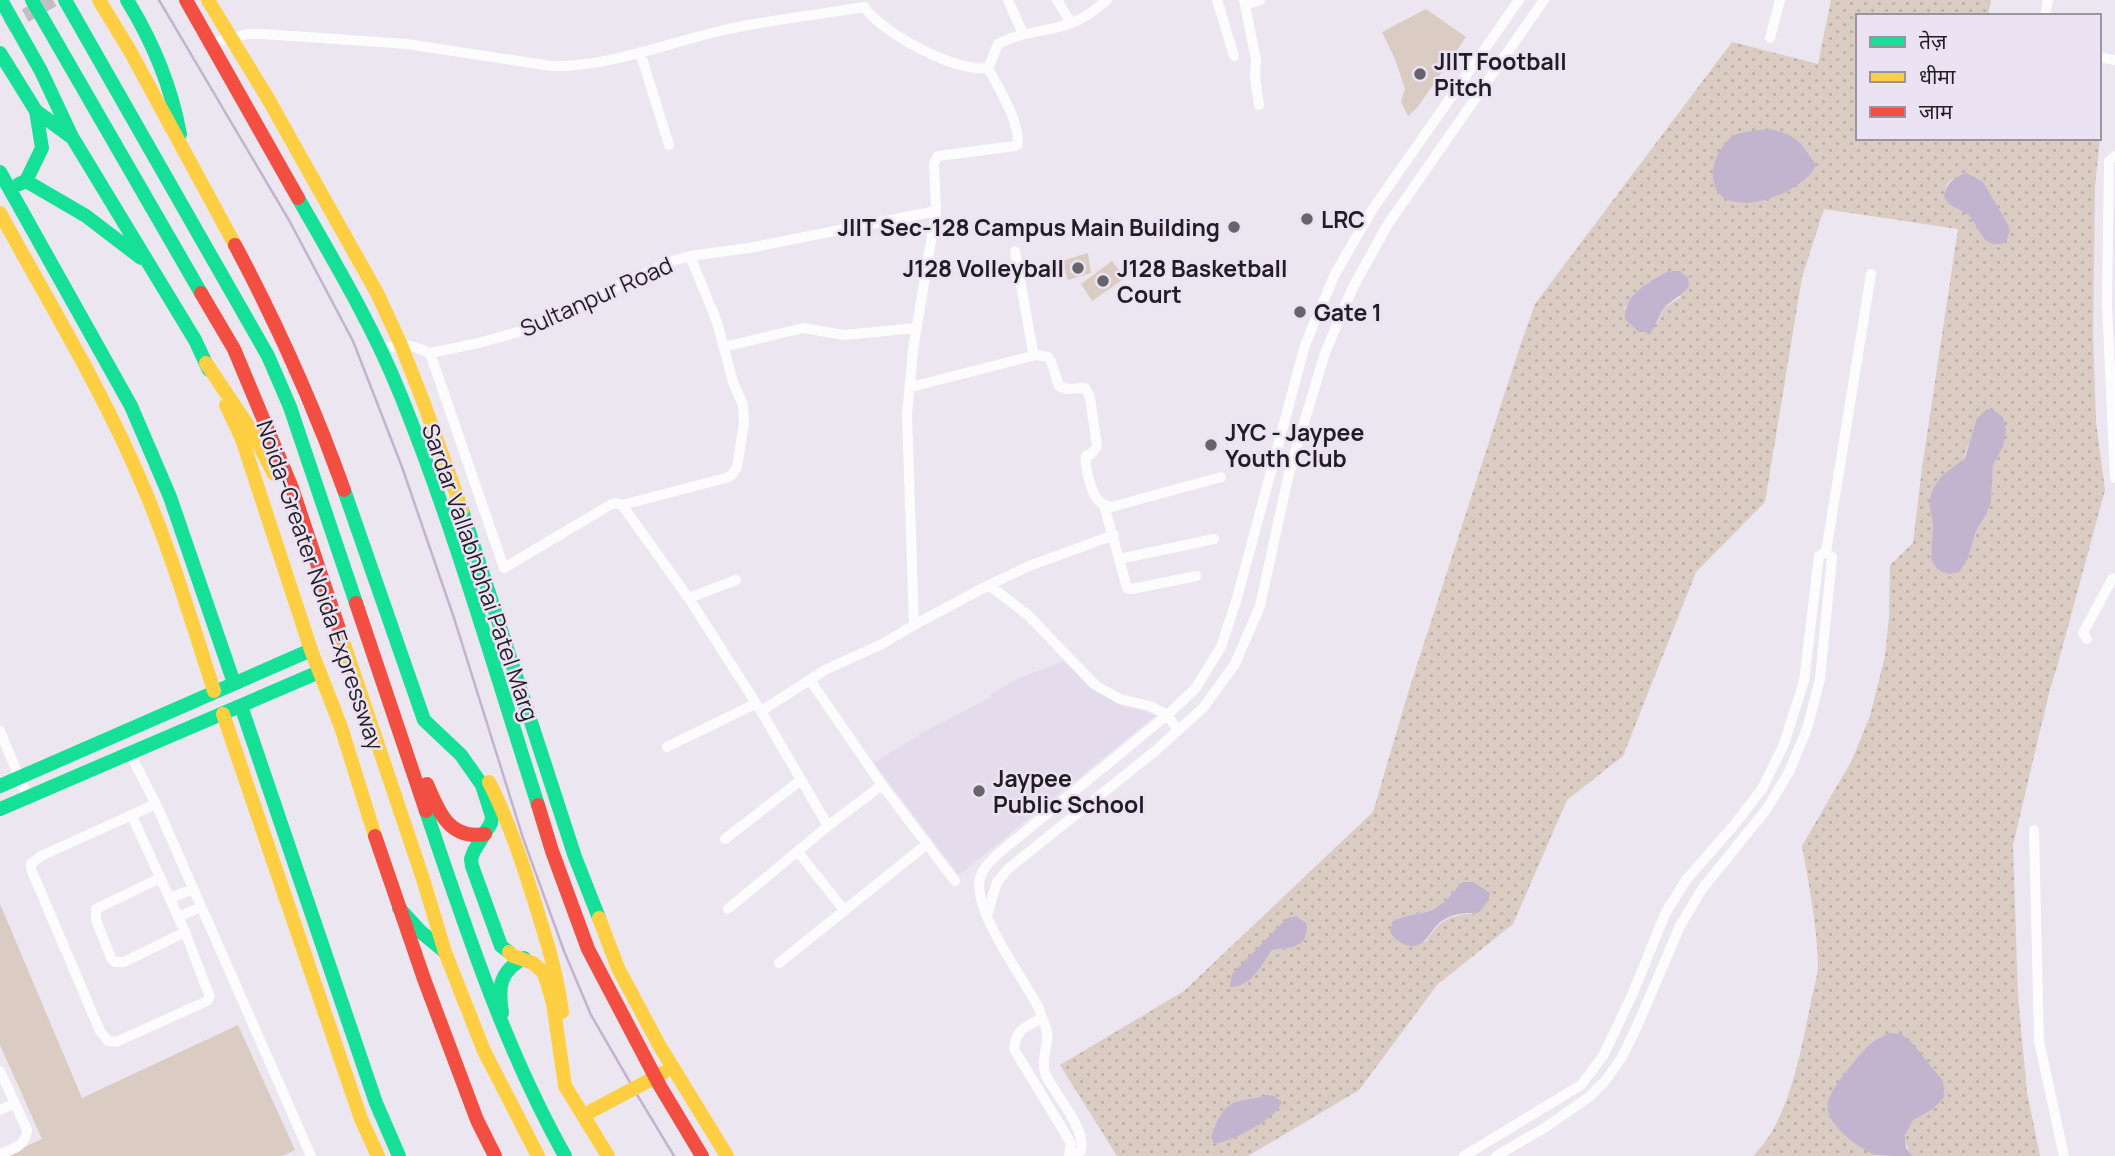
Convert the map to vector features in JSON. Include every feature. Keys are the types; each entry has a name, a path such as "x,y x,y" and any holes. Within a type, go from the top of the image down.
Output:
{"main road":[{"path":"1,0 41,71 72,137 195,340 242,439 311,650 341,727 399,908 477,1120 495,1156"},
{"name":"Noida-Greater Noida Expressway","path":"33,0 234,349 292,488 445,952 484,1051 538,1156"},
{"name":"Noida-Greater Noida Expressway","path":"65,0 268,356 290,407 446,875 505,1035 544,1119 565,1156"},
{"path":"99,0 130,51 250,272 286,346 331,454 424,720 461,755 482,785 492,816 491,823 474,851 472,866 498,940 507,952 540,967 544,973 553,1003 565,1086 608,1156"},
{"path":"127,0 143,24 169,83 176,108 181,145"},
{"name":"Sardar Vallabhbhai Patel Marg","path":"186,0 328,251 380,349 401,396 457,550 552,851 588,949 646,1082 702,1156"},
{"name":"Sardar Vallabhbhai Patel Marg","path":"208,0 267,97 377,293 401,345 473,541 575,856 618,968 659,1045 727,1156"},
{"path":"0,53 36,111 72,137"},
{"path":"9,188 26,181 42,148 36,111"},
{"path":"0,172 131,406 175,510 234,683"},
{"path":"26,181 57,196 86,215 152,268"},
{"path":"0,213 89,376 130,458 178,579 214,691"},
{"path":"206,363 253,433 312,546"},
{"path":"0,786 311,650"},
{"path":"0,809 319,672"},
{"path":"408,672 432,718 485,775 501,803 515,839 546,937 560,993 568,1062 565,1086"},
{"path":"241,706 376,1103 399,1156"},
{"path":"223,714 361,1119 378,1156"},
{"path":"396,724 441,814 458,833 467,837 497,834 515,839"},
{"path":"399,908 421,932 445,952"},
{"path":"505,1035 500,1000 502,975 512,964 534,956 546,937"},
{"path":"584,1115 673,1068"}],"street":[{"path":"1008,0 1023,34"},
{"path":"1058,0 1071,23"},
{"path":"988,68 998,44 1023,34 1071,23 1091,13 1107,0"},
{"path":"1217,0 1234,55"},
{"path":"1259,105 1256,60 1244,2 1260,0"},
{"path":"1042,1018 1015,1037 1014,1049 1071,1143 1071,1156 1081,1151 1083,1143 1045,1073 1043,1064 1048,1031 1038,1006 987,916 979,896 980,878 988,864 1195,689 1221,647 1248,559 1305,345 1335,274 1372,210 1519,0"},
{"path":"987,916 997,882 1009,868 1203,708 1235,664 1260,606 1289,473 1325,353 1352,289 1388,224 1544,0"},
{"path":"1770,38 1780,0"},
{"path":"210,43 231,36 263,34 407,44 551,66 573,66 721,31 866,4 870,15 906,40 948,62 964,67 988,68"},
{"path":"1484,50 1503,61"},
{"path":"640,52 669,145"},
{"path":"914,625 907,414 917,328 936,211 934,163 938,156 1018,144 1004,96 988,68"},
{"path":"2115,156 2109,160 2107,304 2115,478"},
{"name":"Sultanpur Road","path":"380,349 401,345 430,353 479,343 532,328 657,267 690,256 749,248 936,211"},
{"path":"1015,251 1031,345 1036,355"},
{"path":"430,353 504,568 610,505 622,505 726,478 735,471 744,414 710,303 690,256"},
{"path":"1826,552 1871,274"},
{"path":"724,347 803,328 844,335 917,328"},
{"path":"911,387 1036,355 1048,357 1059,386 1082,387 1088,391 1098,441 1095,450 1086,456 1084,464 1098,502 1111,507 1220,477"},
{"path":"622,505 689,598 828,826"},
{"path":"1104,505 1114,535 1125,586 1129,589 1196,576"},
{"path":"667,747 758,708 841,661 882,644 1029,566 1114,535"},
{"path":"1119,559 1214,539"},
{"path":"1464,1156 1581,1085 1603,1056 1633,993 1665,915 1686,880 1762,789 1784,744 1804,681 1819,556 1826,552"},
{"path":"1496,1156 1589,1097 1606,1080 1622,1057 1638,1024 1680,926 1702,889 1766,810 1789,772 1807,729 1820,679 1832,557 1826,552"},
{"path":"1248,559 1269,565"},
{"path":"2087,639 2083,633 2115,578"},
{"path":"689,598 736,580"},
{"path":"989,585 1029,615 1095,685 1120,699 1150,706 1167,715 1178,730"},
{"path":"810,680 882,785 955,881"},
{"path":"0,732 28,798"},
{"path":"130,754 156,804 311,1156"},
{"path":"725,839 801,780"},
{"path":"728,909 882,785"},
{"path":"132,816 185,932 211,997 116,1042 108,1041 100,1031 31,864 41,856 156,804"},
{"path":"2034,830 2039,1041 2064,1156"},
{"path":"779,963 927,844"},
{"path":"798,852 844,910"},
{"path":"160,878 96,909 96,920 111,958 115,962 124,962 185,932"},
{"path":"170,898 193,889"},
{"path":"178,916 201,907"},
{"path":"0,1071 27,1130 20,1146 0,1154"},
{"path":"0,1110 15,1103"},
{"path":"1498,1135 1507,1150"}],"shaded area":[{"path":"1831,0 1991,0 1988,14 1856,14 1856,140 2100,140 2095,186 2093,334 2096,422 2105,490 2050,689 2013,845 2018,997 2027,1092 2040,1156 1913,1156 1906,1143 1909,1124 1933,1109 1871,1043 1855,1063 1852,1141 1876,1156 1753,1156 1776,1125 1791,1086 1802,1045 1818,964 1802,846 1852,760 1870,716 1885,656 1890,565 1913,543 1958,229 1824,209 1802,277 1765,502 1696,572 1623,756 1567,800 1513,924 1437,985 1359,1090 1248,1156 1117,1156 1060,1065 1184,991 1373,812 1408,693 1535,304 1732,42 1818,64","holes":["1952,179 1983,182 2004,217 1992,244 1984,239 1969,215 1944,197 1947,184","1650,281 1681,297 1664,308 1656,325 1624,309 1635,294","1969,443 2003,447 1993,465 1991,503 1976,531 1968,558 1931,558 1933,525","1462,882 1478,913 1447,919 1425,942 1390,932 1392,922 1431,910 1441,904","1287,918 1290,948 1272,950 1252,979"]},
{"name":"JIIT Football Pitch","path":"1426,9 1466,37 1417,108 1408,116 1401,102 1405,89 1382,32"},
{"path":"1767,129 1785,133 1797,140 1816,165 1814,169 1797,185 1768,199 1739,202 1722,196 1713,179 1716,159 1721,149 1735,135"},
{"path":"1966,173 1983,182 2004,217 2010,230 2002,244 1992,244 1984,239 1969,215 1949,204 1944,197 1951,182"},
{"name":"J128 Volleyball","path":"1088,253 1091,273 1068,280 1062,261"},
{"name":"J128 Basketball Court","path":"1112,261 1125,278 1092,301 1081,284"},
{"path":"1669,271 1680,271 1688,278 1689,286 1666,306 1651,332 1639,332 1625,319 1628,303 1639,290"},
{"path":"1987,409 2003,417 2006,431 2003,447 1993,465 1991,503 1976,531 1968,558 1959,572 1949,574 1937,569 1931,558 1933,525 1929,502 1933,489 1942,476 1965,458 1977,418"},
{"name":"Jaypee Public School","path":"1064,661 1088,686 1122,706 1155,716 959,875 874,763 927,730 991,697 990,695 1015,680"},
{"path":"1462,882 1473,882 1490,893 1488,901 1478,913 1457,914 1445,919 1416,946 1402,943 1390,932 1392,922 1437,907"},
{"path":"0,904 82,1098 238,1025 295,1150 282,1156 5,1156 42,1139 0,1045"},
{"path":"1296,916 1306,923 1302,942 1292,947 1272,950 1250,980 1230,987 1232,974 1287,918"},
{"path":"1889,1033 1901,1034 1912,1043 1943,1081 1944,1097 1933,1109 1913,1120 1905,1135 1906,1148 1913,1156 1875,1155 1843,1134 1828,1110 1830,1095 1846,1071 1870,1044"},
{"path":"1266,1095 1274,1096 1282,1102 1271,1116 1242,1134 1214,1144 1211,1137 1225,1109 1233,1103"}],"waterway":[{"path":"159,0 290,222 353,341 402,467 454,618 523,838 564,951 591,1015 631,1084"},
{"path":"636,1093 674,1156"}],"tunnel":[{"path":"7,26 53,0"}],"traffic: fast":[{"path":"1,0 41,71 72,137 195,340 209,370"},
{"path":"32,0 201,293"},
{"path":"65,0 268,356 290,407 356,603"},
{"path":"127,0 160,64 172,98 180,134"},
{"path":"0,53 36,111 70,136"},
{"path":"19,184 26,181 42,148 36,111"},
{"path":"0,172 131,406 170,497 234,683"},
{"path":"26,181 86,216 141,258"},
{"path":"298,198 366,321 421,446 538,805"},
{"path":"344,490 424,720 461,755 482,785 492,816 491,823 474,851 472,866 501,946 509,952"},
{"path":"462,510 575,857 599,918"},
{"path":"0,786 311,650"},
{"path":"0,809 319,672"},
{"path":"241,706 376,1103 399,1156"},
{"path":"426,811 471,943 505,1030 523,1073 565,1156"},
{"path":"399,908 421,932 444,951"},
{"path":"502,1013 502,981 509,969 524,958"}],"traffic: slow":[{"path":"99,0 130,51 235,245"},
{"path":"208,0 267,97 377,293 423,401 462,510"},
{"path":"0,213 93,382 143,486 181,587 214,691"},
{"path":"206,363 253,433 274,474"},
{"path":"226,405 242,439 311,650 341,727 375,836"},
{"path":"342,638 445,952 484,1051 538,1156"},
{"path":"223,714 361,1119 378,1156"},
{"path":"489,782 519,853 550,954 562,1012"},
{"path":"599,918 618,968 659,1045 727,1156"},
{"path":"509,952 533,963 544,973 553,1003 565,1086 608,1156"},
{"path":"584,1115 663,1073"}],"traffic: jam":[{"path":"186,0 298,198"},
{"path":"235,245 294,366 344,490"},
{"path":"201,293 234,349 292,488 342,638"},
{"path":"356,603 426,811"},
{"path":"427,784 447,822 462,833 485,834"},
{"path":"538,805 588,949 660,1086 702,1156"},
{"path":"375,836 424,979 477,1120 495,1156"}],"place":[{"name":"JIIT Football Pitch","path":"1420,74"},
{"name":"LRC","path":"1307,219"},
{"name":"JIIT Sec-128 Campus Main Building","path":"1234,227"},
{"name":"J128 Volleyball","path":"1078,268"},
{"name":"J128 Basketball Court","path":"1103,281"},
{"name":"Gate 1","path":"1300,312"},
{"name":"JYC - Jaypee Youth Club","path":"1211,445"},
{"name":"Jaypee Public School","path":"979,791"}]}
